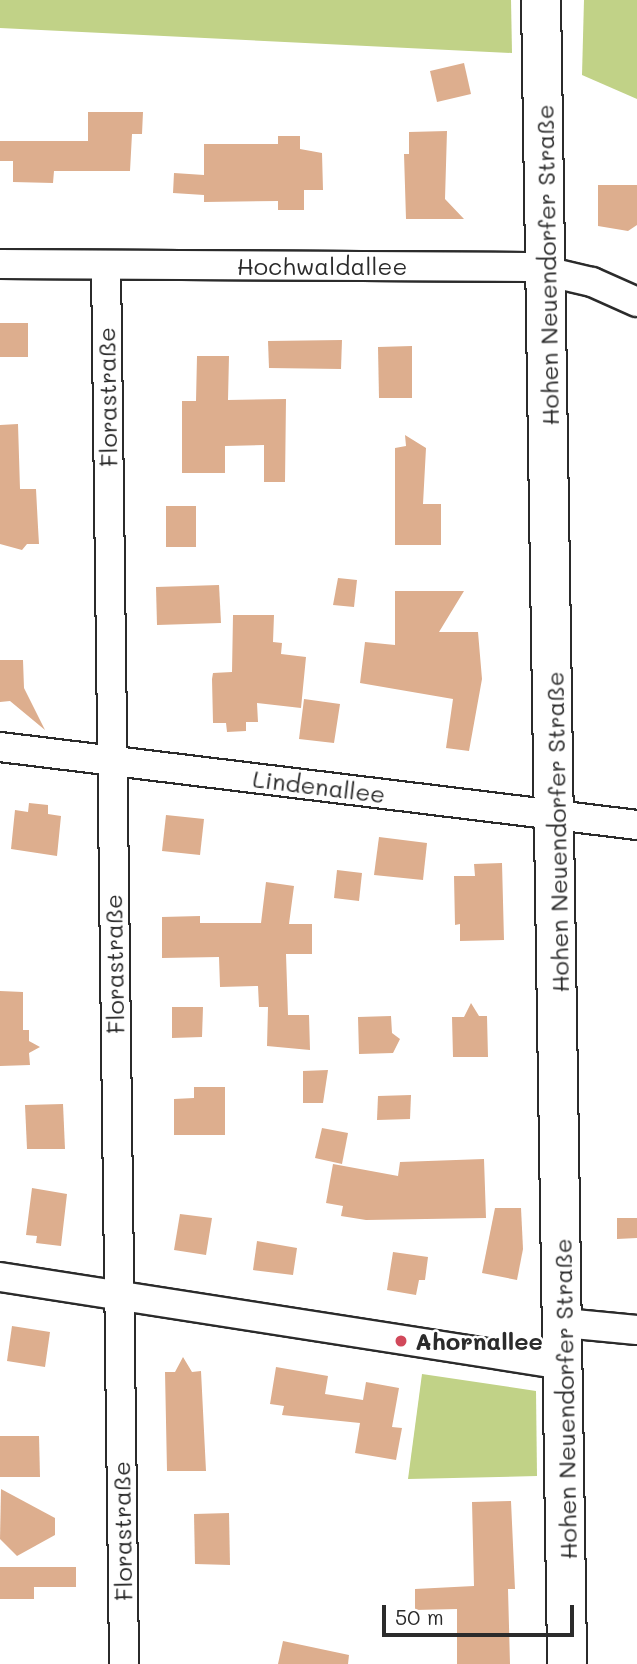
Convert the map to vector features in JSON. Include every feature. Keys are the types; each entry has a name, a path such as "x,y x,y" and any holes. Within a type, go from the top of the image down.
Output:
{"main road":[{"name":"Hohen Neuendorfer Straße","path":"541,0 557,815 567,1664"}],"street":[{"name":"Hochwaldallee","path":"0,264 547,270 593,282 637,302"},
{"name":"Florastraße","path":"106,265 117,1295 124,1664"},
{"name":"Lindenallee","path":"0,747 637,825"},
{"path":"0,1277 564,1365"},
{"path":"564,1323 637,1330"}],"green space":[{"path":"0,0 511,0 512,53 0,28"},
{"path":"584,0 637,0 637,99 582,75"},
{"path":"422,1374 536,1391 537,1476 408,1479"}],"building":[{"path":"464,63 471,94 437,102 430,71"},
{"path":"88,112 143,112 142,134 132,134 130,171 54,171 53,183 13,182 13,161 0,161 0,141 88,141"},
{"path":"447,131 445,199 464,219 406,219 404,154 409,154 409,132"},
{"path":"278,136 300,136 300,149 322,153 323,190 304,190 304,210 278,210 278,201 204,202 204,195 173,193 174,173 204,175 204,144 278,144"},
{"path":"598,185 637,185 637,225 628,231 598,226"},
{"path":"0,323 28,323 28,357 0,357"},
{"path":"342,340 341,369 269,368 268,341"},
{"path":"412,346 412,398 379,398 378,347"},
{"path":"197,356 229,356 228,400 286,399 285,482 264,482 264,445 225,446 225,473 182,473 182,401 196,401"},
{"path":"18,424 20,489 36,489 39,544 27,544 22,550 0,544 0,425"},
{"path":"405,435 426,448 423,504 441,504 441,545 395,545 395,448 406,446"},
{"path":"166,506 196,506 196,547 166,547"},
{"path":"338,578 357,580 354,607 333,605"},
{"path":"219,585 221,623 157,625 156,587"},
{"path":"395,591 464,591 439,632 478,632 482,679 469,751 446,748 453,699 360,683 365,642 395,645"},
{"path":"233,615 274,615 273,642 282,643 281,654 306,657 301,708 257,703 258,722 246,722 246,731 227,732 226,723 213,723 212,679 213,673 232,672"},
{"path":"0,660 23,660 24,688 45,730 10,701 0,702"},
{"path":"304,699 340,704 334,743 299,739"},
{"path":"29,803 48,805 48,814 61,816 57,856 11,849 15,810 28,812"},
{"path":"166,815 204,819 200,855 162,851"},
{"path":"379,837 427,843 423,880 374,875"},
{"path":"502,863 504,940 460,941 460,924 455,925 454,876 475,876 474,864"},
{"path":"337,870 362,873 359,901 334,898"},
{"path":"266,882 294,886 289,924 312,924 312,954 286,954 288,1015 309,1015 310,1050 267,1046 268,1007 259,1007 258,986 220,987 219,957 162,958 162,917 200,916 200,923 261,923"},
{"path":"0,991 23,992 23,1030 29,1030 29,1041 40,1047 29,1053 30,1065 0,1066"},
{"path":"471,1003 479,1016 487,1016 488,1057 453,1057 452,1017 464,1017"},
{"path":"172,1007 203,1007 202,1037 172,1038"},
{"path":"391,1016 392,1033 400,1039 393,1053 359,1054 358,1017"},
{"path":"328,1070 323,1103 303,1103 303,1071"},
{"path":"194,1087 225,1087 225,1135 174,1135 174,1099 194,1098"},
{"path":"411,1095 410,1119 377,1120 378,1096"},
{"path":"63,1104 65,1149 27,1149 25,1105"},
{"path":"322,1128 348,1133 342,1164 315,1158"},
{"path":"484,1159 486,1218 366,1220 341,1216 343,1206 326,1203 333,1164 398,1176 400,1162"},
{"path":"32,1188 67,1194 61,1246 36,1243 37,1236 26,1235"},
{"path":"495,1208 521,1208 523,1249 517,1280 482,1273"},
{"path":"180,1214 212,1218 206,1255 174,1250"},
{"path":"617,1218 637,1218 637,1238 617,1239"},
{"path":"257,1241 297,1248 293,1275 253,1270"},
{"path":"393,1252 428,1257 425,1280 419,1280 416,1295 387,1290"},
{"path":"12,1326 50,1332 45,1367 7,1361"},
{"path":"183,1357 192,1372 201,1371 206,1471 167,1471 165,1372 175,1372"},
{"path":"276,1367 328,1376 325,1394 363,1400 366,1382 399,1388 392,1427 402,1428 396,1460 355,1453 360,1423 282,1415 284,1406 270,1404"},
{"path":"0,1436 39,1436 40,1477 0,1477"},
{"path":"1,1489 55,1518 55,1535 17,1556 0,1539"},
{"path":"511,1501 515,1589 508,1589 510,1664 457,1664 457,1609 415,1610 415,1589 474,1586 472,1502"},
{"path":"229,1513 230,1565 195,1564 194,1514"},
{"path":"0,1567 76,1567 76,1587 34,1587 34,1599 0,1599"},
{"path":"283,1641 349,1655 348,1664 278,1664"}],"place":[{"name":"Ahornallee","path":"401,1341"}]}
